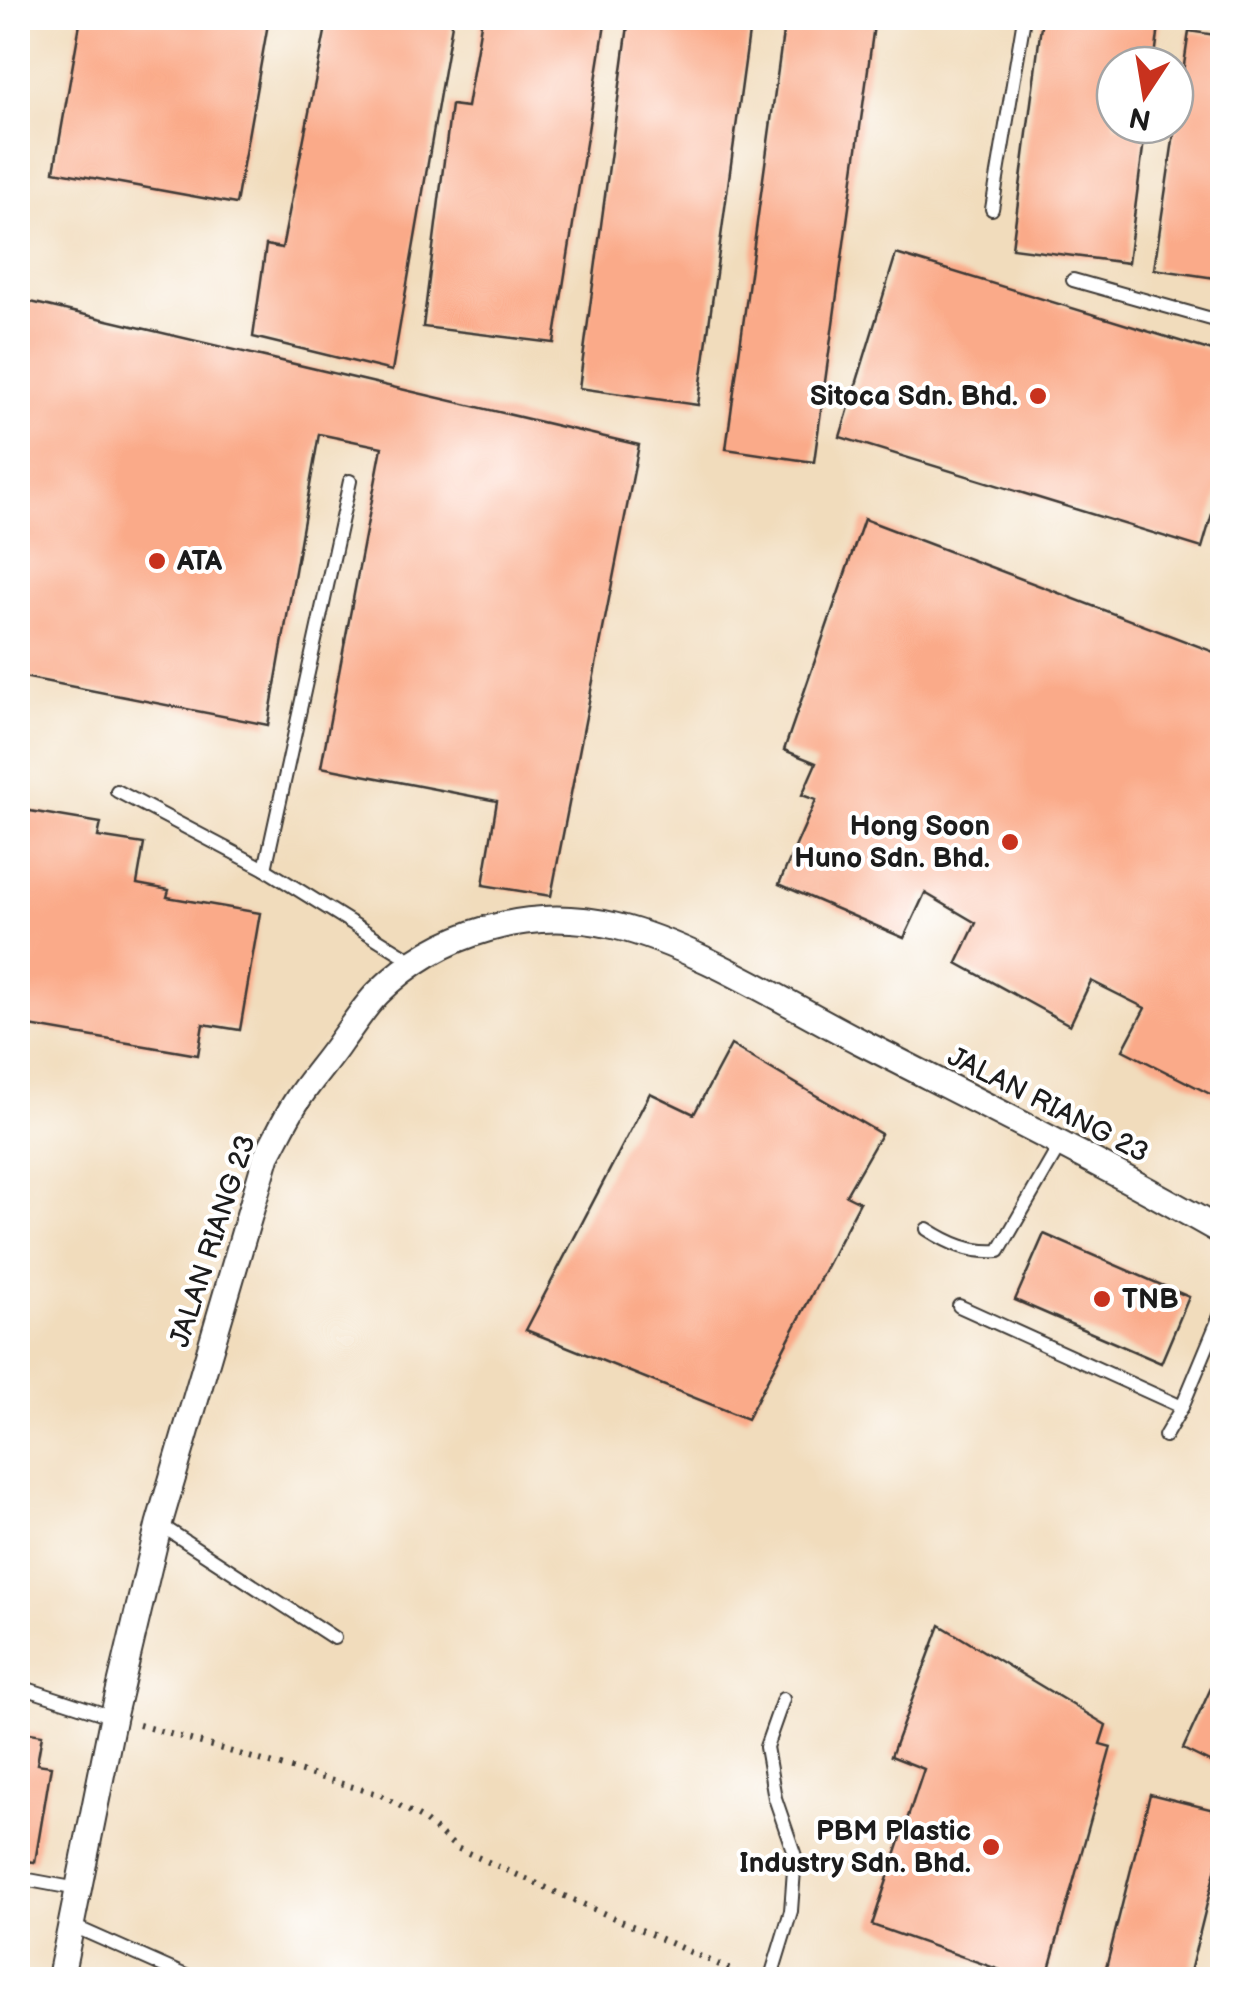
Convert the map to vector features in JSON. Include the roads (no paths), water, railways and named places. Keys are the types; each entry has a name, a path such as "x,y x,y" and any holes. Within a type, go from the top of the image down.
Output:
{"street":[{"name":"JALAN RIANG 23","path":"60,1980 112,1717 159,1524 267,1155 296,1100 374,996 416,963 459,938 503,924 562,919 616,926 654,939 728,974 1060,1144 1222,1232"}],"lane":[{"path":"992,209 1024,18"},
{"path":"1073,280 1222,322"},
{"path":"264,868 350,481"},
{"path":"117,791 264,868 416,963"},
{"path":"928,1229 950,1244 983,1252 999,1251 1060,1144"},
{"path":"958,1306 1182,1407"},
{"path":"1165,1436 1182,1407 1222,1311"},
{"path":"159,1524 334,1638"},
{"path":"18,1686 112,1717"},
{"path":"770,1980 791,1910 795,1856 775,1798 766,1747 783,1700"},
{"path":"18,1878 78,1889"},
{"path":"71,1925 196,1980"}],"place":[{"name":"Sitoca Sdn. Bhd.","path":"1038,396"},
{"name":"ATA","path":"157,561"},
{"name":"Hong Soon Huno Sdn. Bhd.","path":"1010,842"},
{"name":"TNB","path":"1102,1299"},
{"name":"PBM Plastic Industry Sdn. Bhd.","path":"991,1847"}]}
